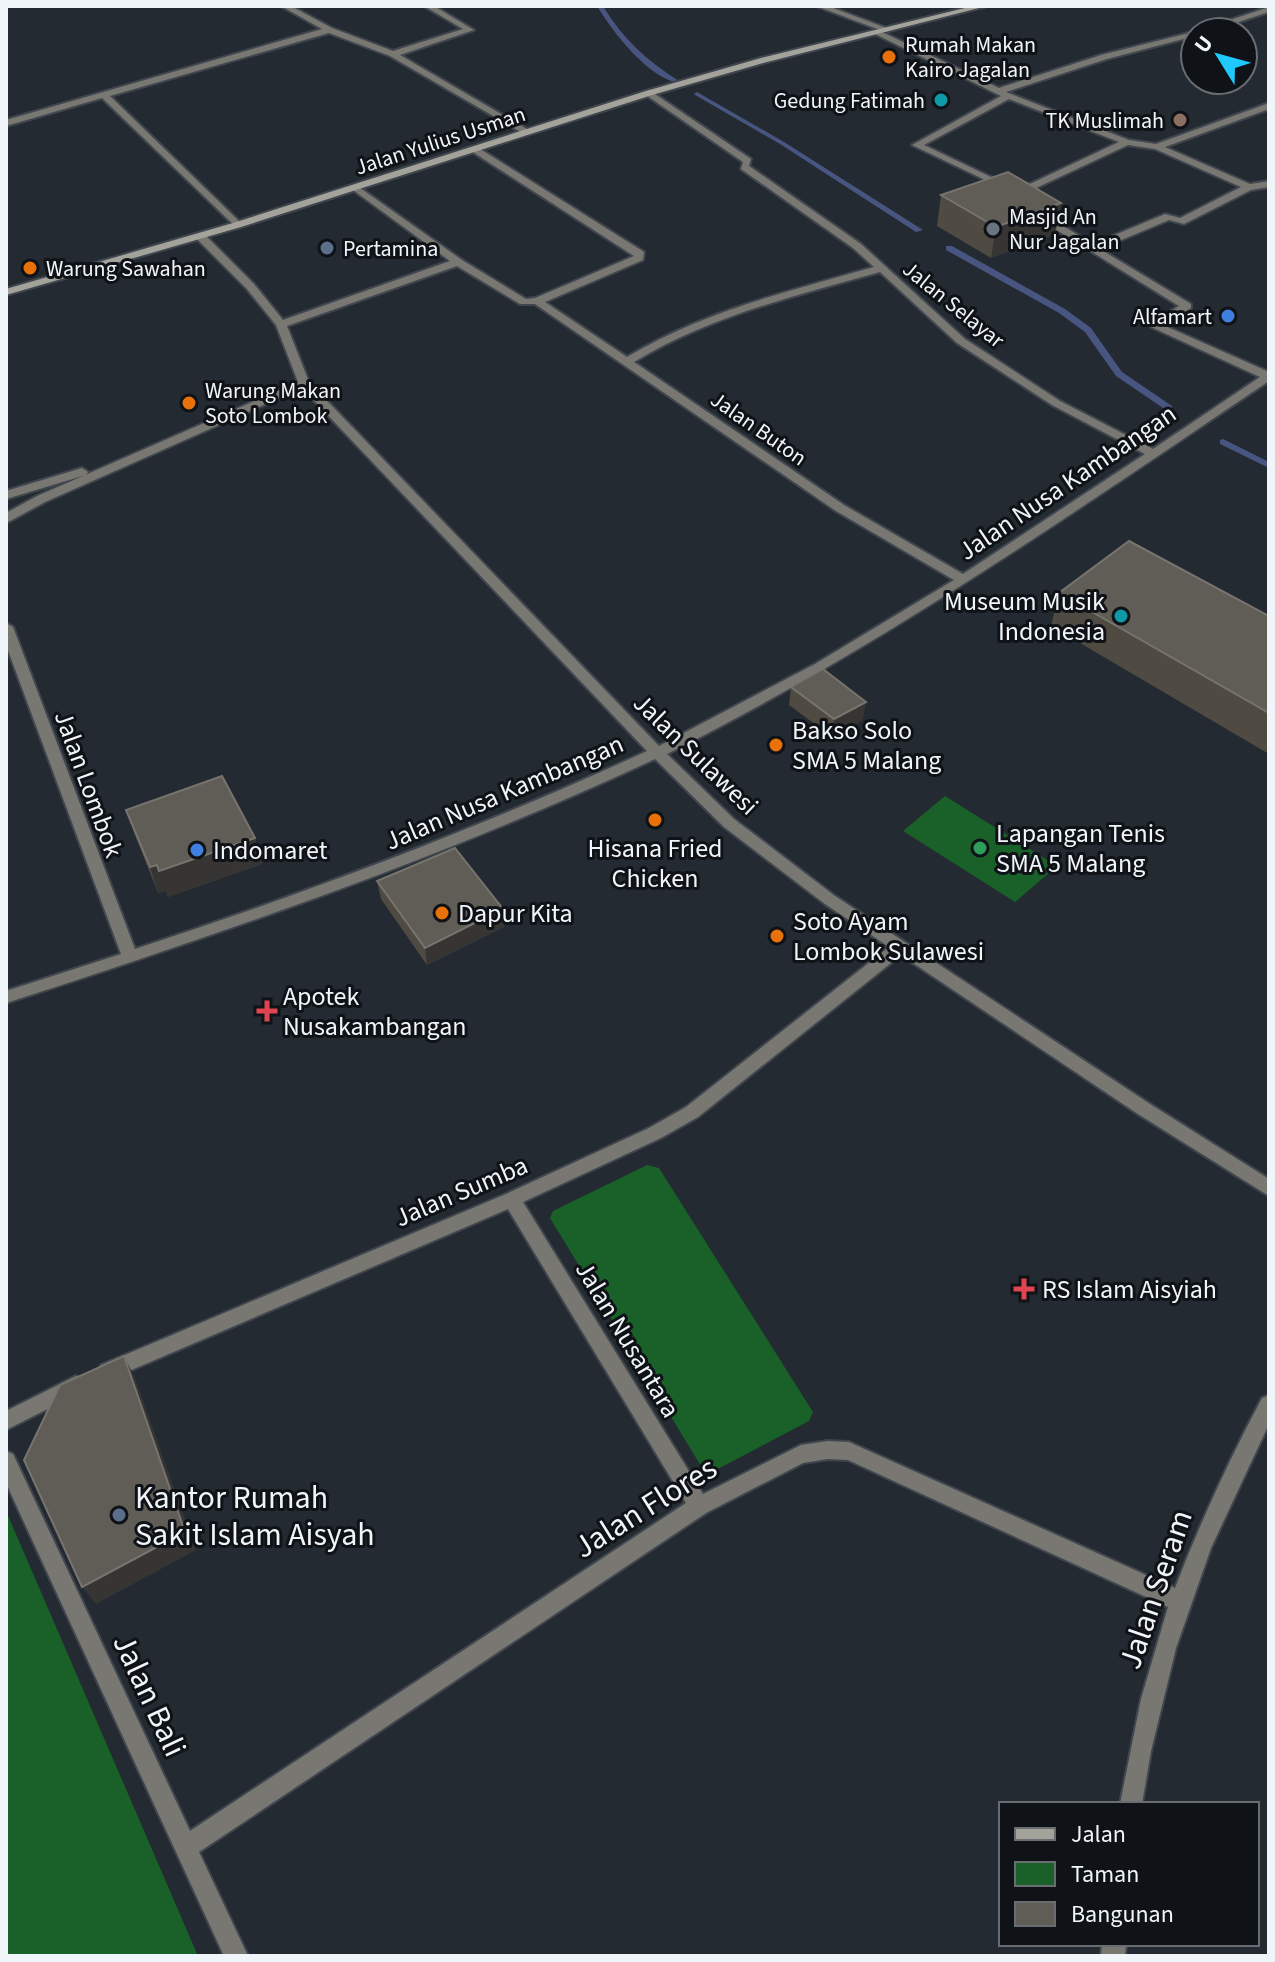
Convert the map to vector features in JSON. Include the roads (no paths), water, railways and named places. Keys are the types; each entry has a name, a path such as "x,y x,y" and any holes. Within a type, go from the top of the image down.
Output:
{"main road":[{"name":"Jalan Yulius Usman","path":"6,292 237,225 649,93 764,60 983,6"}],"street":[{"path":"285,6 329,30 393,54 527,132"},
{"path":"393,54 470,30 428,6"},
{"path":"820,6 882,32 1003,94 1127,142 1157,147 1249,187"},
{"path":"6,123 329,30"},
{"path":"1127,142 1019,199 917,145 1003,94 1104,57 1179,38"},
{"name":"Jalan Selayar","path":"649,93 748,161 744,167 857,246 961,341 1056,403 1151,453"},
{"path":"104,95 237,225"},
{"path":"1157,147 1269,106"},
{"path":"474,149 640,254 639,258 537,301"},
{"path":"1093,248 1169,216 1180,222 1249,187 1269,184"},
{"name":"Jalan Buton","path":"356,188 458,262 524,302 537,301 840,508 964,580"},
{"path":"1032,212 1187,306 1155,325 1266,381"},
{"name":"Jalan Sulawesi","path":"200,236 250,286 281,324 304,383 656,752 729,823 830,900 1144,1109 1269,1188"},
{"path":"281,324 458,262"},
{"path":"629,361 676,334 738,310 880,269"},
{"name":"Jalan Nusa Kambangan","path":"6,997 380,870 558,798 656,752 754,703 964,580 1151,453 1266,381"},
{"path":"6,516 304,383"},
{"path":"6,495 148,452"},
{"name":"Jalan Lombok","path":"6,627 130,957"},
{"name":"Jalan Sumba","path":"6,1421 43,1399 512,1199 655,1133 692,1112 901,947"},
{"name":"Jalan Nusantara","path":"512,1199 699,1506"},
{"name":"Jalan Seram","path":"1131,1802 1140,1743 1179,1601 1211,1518 1269,1404"},
{"name":"Jalan Flores","path":"185,1848 699,1506 801,1454 849,1451 1179,1601"},
{"name":"Jalan Bali","path":"6,1461 236,1956"}],"waterway":[{"path":"600,6 615,30 633,50 677,82"},
{"path":"697,94 782,143 919,230"},
{"path":"949,248 1062,311 1088,330 1119,374 1169,408"},
{"path":"1223,442 1269,465"}],"place":[{"name":"Rumah Makan Kairo Jagalan","path":"889,57"},
{"name":"Gedung Fatimah","path":"941,100"},
{"name":"TK Muslimah","path":"1180,120"},
{"name":"Masjid An Nur Jagalan","path":"993,229"},
{"name":"Pertamina","path":"327,248"},
{"name":"Warung Sawahan","path":"30,268"},
{"name":"Alfamart","path":"1228,316"},
{"name":"Warung Makan Soto Lombok","path":"189,403"},
{"name":"Museum Musik Indonesia","path":"1121,616"},
{"name":"Bakso Solo SMA 5 Malang","path":"776,745"},
{"name":"Hisana Fried Chicken","path":"655,820"},
{"name":"Lapangan Tenis SMA 5 Malang","path":"980,848"},
{"name":"Indomaret","path":"197,850"},
{"name":"Dapur Kita","path":"442,913"},
{"name":"Soto Ayam Lombok Sulawesi","path":"777,936"},
{"name":"Apotek Nusakambangan","path":"267,1011"},
{"name":"RS Islam Aisyiah","path":"1024,1289"},
{"name":"Kantor Rumah Sakit Islam Aisyah","path":"119,1515"}]}
